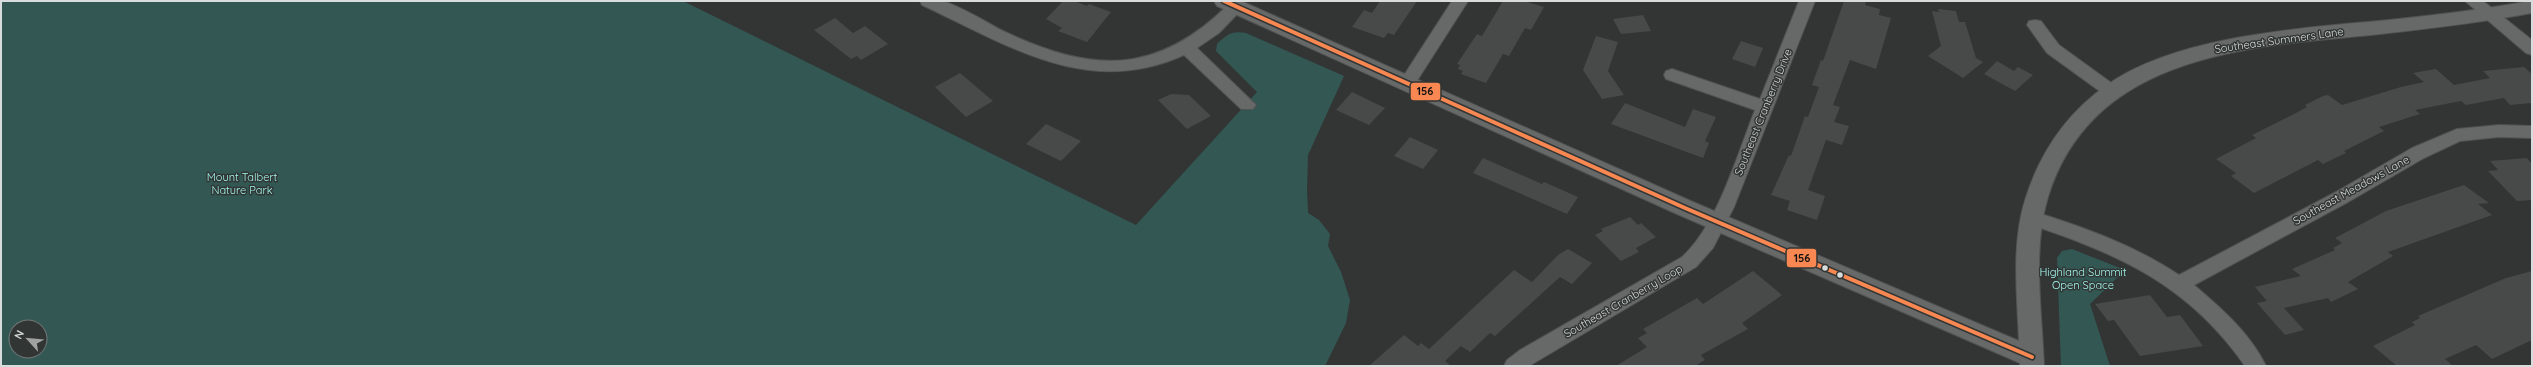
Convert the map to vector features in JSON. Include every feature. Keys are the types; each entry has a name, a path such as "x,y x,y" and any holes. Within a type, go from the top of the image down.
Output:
{"street":[{"path":"928,1 1050,57 1078,65 1114,66 1148,61 1186,47 1204,37 1230,4 2032,362"},
{"path":"1406,83 1460,1"},
{"name":"Southeast Cranberry Drive","path":"1718,222 1766,107 1807,1"},
{"path":"2473,1 2532,49"},
{"name":"Southeast Summers Lane","path":"2032,362 2030,249 2032,218 2043,179 2057,150 2080,119 2111,91 2169,62 2226,46 2489,14 2532,7"},
{"path":"2035,25 2053,49 2111,91"},
{"path":"1186,47 1247,105"},
{"path":"1672,75 1766,107"},
{"name":"Southeast Meadows Lane","path":"2180,284 2342,197 2418,153 2457,135 2499,131 2532,132"},
{"path":"2032,218 2090,237 2122,251 2180,284 2202,302 2227,327 2256,366"},
{"name":"Southeast Cranberry Loop","path":"1514,366 1527,356 1689,262 1700,253 1712,237 1718,222"}],"green space":[{"name":"Mount Talbert Nature Park","path":"1,1 683,1 1136,225 1257,92 1216,51 1217,44 1226,36 1237,32 1246,33 1344,76 1308,155 1308,213 1319,220 1330,234 1328,246 1341,272 1350,300 1346,323 1325,366 1,366"},
{"name":"Highland Summit Open Space","path":"2072,249 2125,270 2090,304 2110,366 2061,366 2057,258 2062,251"}],"building":[{"path":"1063,1 1074,1 1087,6 1089,4 1111,12 1087,42 1058,31 1062,28 1046,19"},
{"path":"1380,1 1417,1 1394,35 1388,33 1384,38 1352,27 1364,10 1372,13"},
{"path":"1503,1 1524,1 1544,7 1531,30 1525,28 1509,56 1503,54 1486,83 1461,74 1463,71 1458,69 1460,65 1457,64 1477,34 1482,36"},
{"path":"1844,1 1866,1 1865,5 1880,9 1879,15 1891,18 1876,69 1850,60 1833,105 1840,107 1834,122 1849,126 1842,145 1826,140 1808,190 1825,196 1817,220 1787,210 1790,201 1771,195 1789,155 1791,156 1805,116 1808,117 1819,87 1812,85 1821,60 1823,61"},
{"path":"1938,9 1956,11 1959,22 1965,22 1976,58 1983,62 1963,78 1928,56 1941,46 1932,11 1939,12"},
{"path":"1643,15 1651,31 1621,34 1613,19"},
{"path":"835,18 853,33 865,26 888,44 861,60 857,56 851,59 814,30"},
{"path":"1596,36 1618,42 1608,71 1624,95 1602,99 1583,70"},
{"path":"1741,41 1763,48 1755,67 1732,59"},
{"path":"1997,61 2014,71 2018,67 2033,75 2015,91 1984,74"},
{"path":"2524,67 2532,74 2532,103 2510,105 2504,98 2466,105 2461,101 2415,110 2420,114 2379,127 2384,131 2344,151 2346,153 2323,164 2318,160 2254,193 2231,176 2236,173 2216,159 2256,138 2252,135 2307,107 2305,105 2323,96 2328,95 2342,105 2401,87 2424,82 2413,73 2436,69 2454,85 2490,78 2483,71"},
{"path":"960,73 993,101 966,117 935,87"},
{"path":"1352,92 1385,108 1369,125 1336,110"},
{"path":"1171,94 1189,95 1211,116 1187,129 1158,100"},
{"path":"1625,103 1685,127 1693,109 1716,117 1705,141 1709,143 1703,158 1611,124"},
{"path":"1046,124 1081,141 1061,161 1026,144"},
{"path":"1410,137 1438,150 1423,169 1394,156"},
{"path":"1483,158 1542,184 1544,182 1578,197 1567,214 1473,173"},
{"path":"2527,158 2532,164 2532,200 2517,201 2488,171 2498,170 2490,161"},
{"path":"2464,185 2489,203 2478,204 2492,215 2388,252 2393,256 2348,282 2358,289 2331,302 2328,298 2284,308 2304,330 2285,335 2257,303 2267,301 2255,287 2301,276 2292,269 2335,250 2333,248 2342,243 2335,238 2386,211"},
{"path":"1630,217 1638,225 1641,223 1656,237 1636,248 1639,252 1621,261 1595,235 1603,231 1601,229"},
{"path":"1568,249 1592,263 1572,284 1560,277 1495,336 1490,333 1470,352 1461,346 1445,361 1451,366 1369,366 1404,335 1418,346 1421,343 1429,349 1514,270 1532,282 1558,255"},
{"path":"1753,271 1782,295 1742,323 1748,329 1701,355 1705,360 1695,366 1616,366 1647,347 1638,338 1647,333 1643,329 1697,298 1703,304"},
{"path":"2532,271 2532,340 2492,359 2476,345 2445,359 2453,366 2397,366 2373,346 2415,325 2412,322 2420,318 2418,316 2506,278"},
{"path":"2150,295 2167,317 2180,315 2203,346 2140,356 2114,320 2108,321 2095,304"}],"transit line":[{"name":"156","path":"1224,1 1685,208 2032,357"}]}
